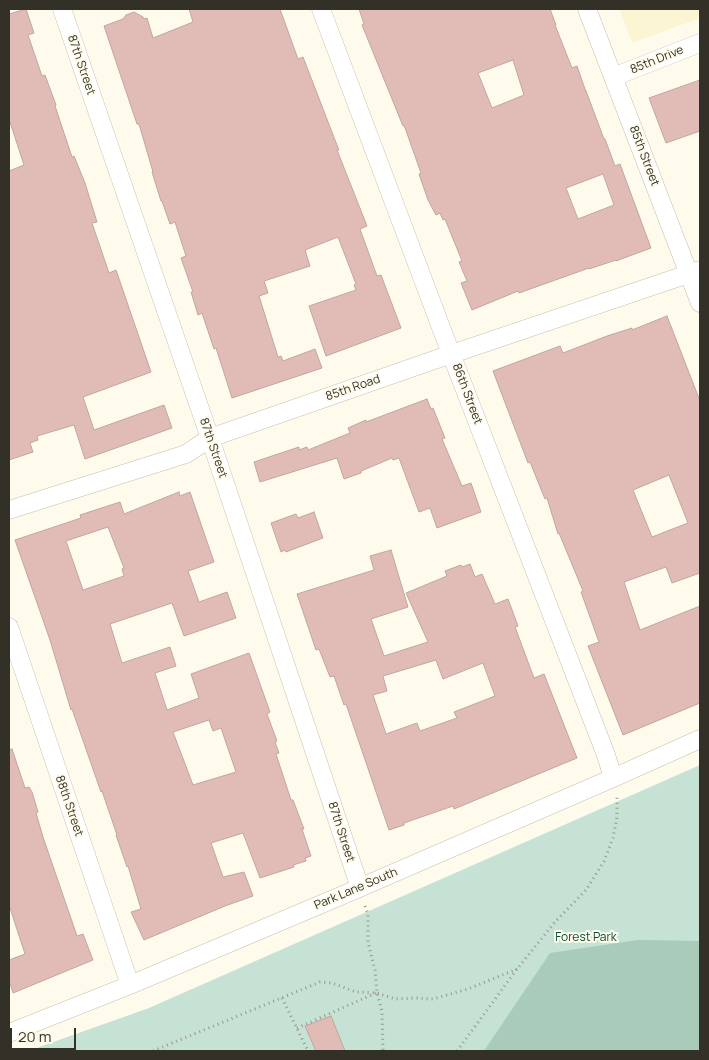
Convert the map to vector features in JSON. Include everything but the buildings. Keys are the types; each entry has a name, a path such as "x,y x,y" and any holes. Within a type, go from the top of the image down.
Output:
{"street":[{"name":"87th Street","path":"62,9 210,438 360,888"},
{"name":"86th Street","path":"321,9 613,778"},
{"name":"85th Street","path":"587,9 613,77 695,272 700,303"},
{"name":"85th Drive","path":"613,77 700,43"},
{"name":"85th Road","path":"9,510 186,454 210,438 695,272"},
{"name":"88th Street","path":"9,627 130,985"},
{"name":"Park Lane South","path":"9,1033 130,985 360,888 700,739"}],"path":[{"path":"457,1051 517,969 555,922 586,890 604,861 613,838 617,817 617,796"},
{"path":"368,914 368,942 375,970 376,993 382,1011 383,1051"},
{"path":"153,1051 320,982 332,983 356,992 376,993 395,999 432,999 468,989 517,969"},
{"path":"297,1028 376,993"},
{"path":"282,998 308,1051"}],"shaded area":[{"path":"619,9 700,9 700,18 632,43"}],"green space":[{"name":"Forest Park","path":"700,765 700,1051 28,1051 149,1008"},
{"path":"638,940 700,941 700,1051 484,1051 550,953"}]}
